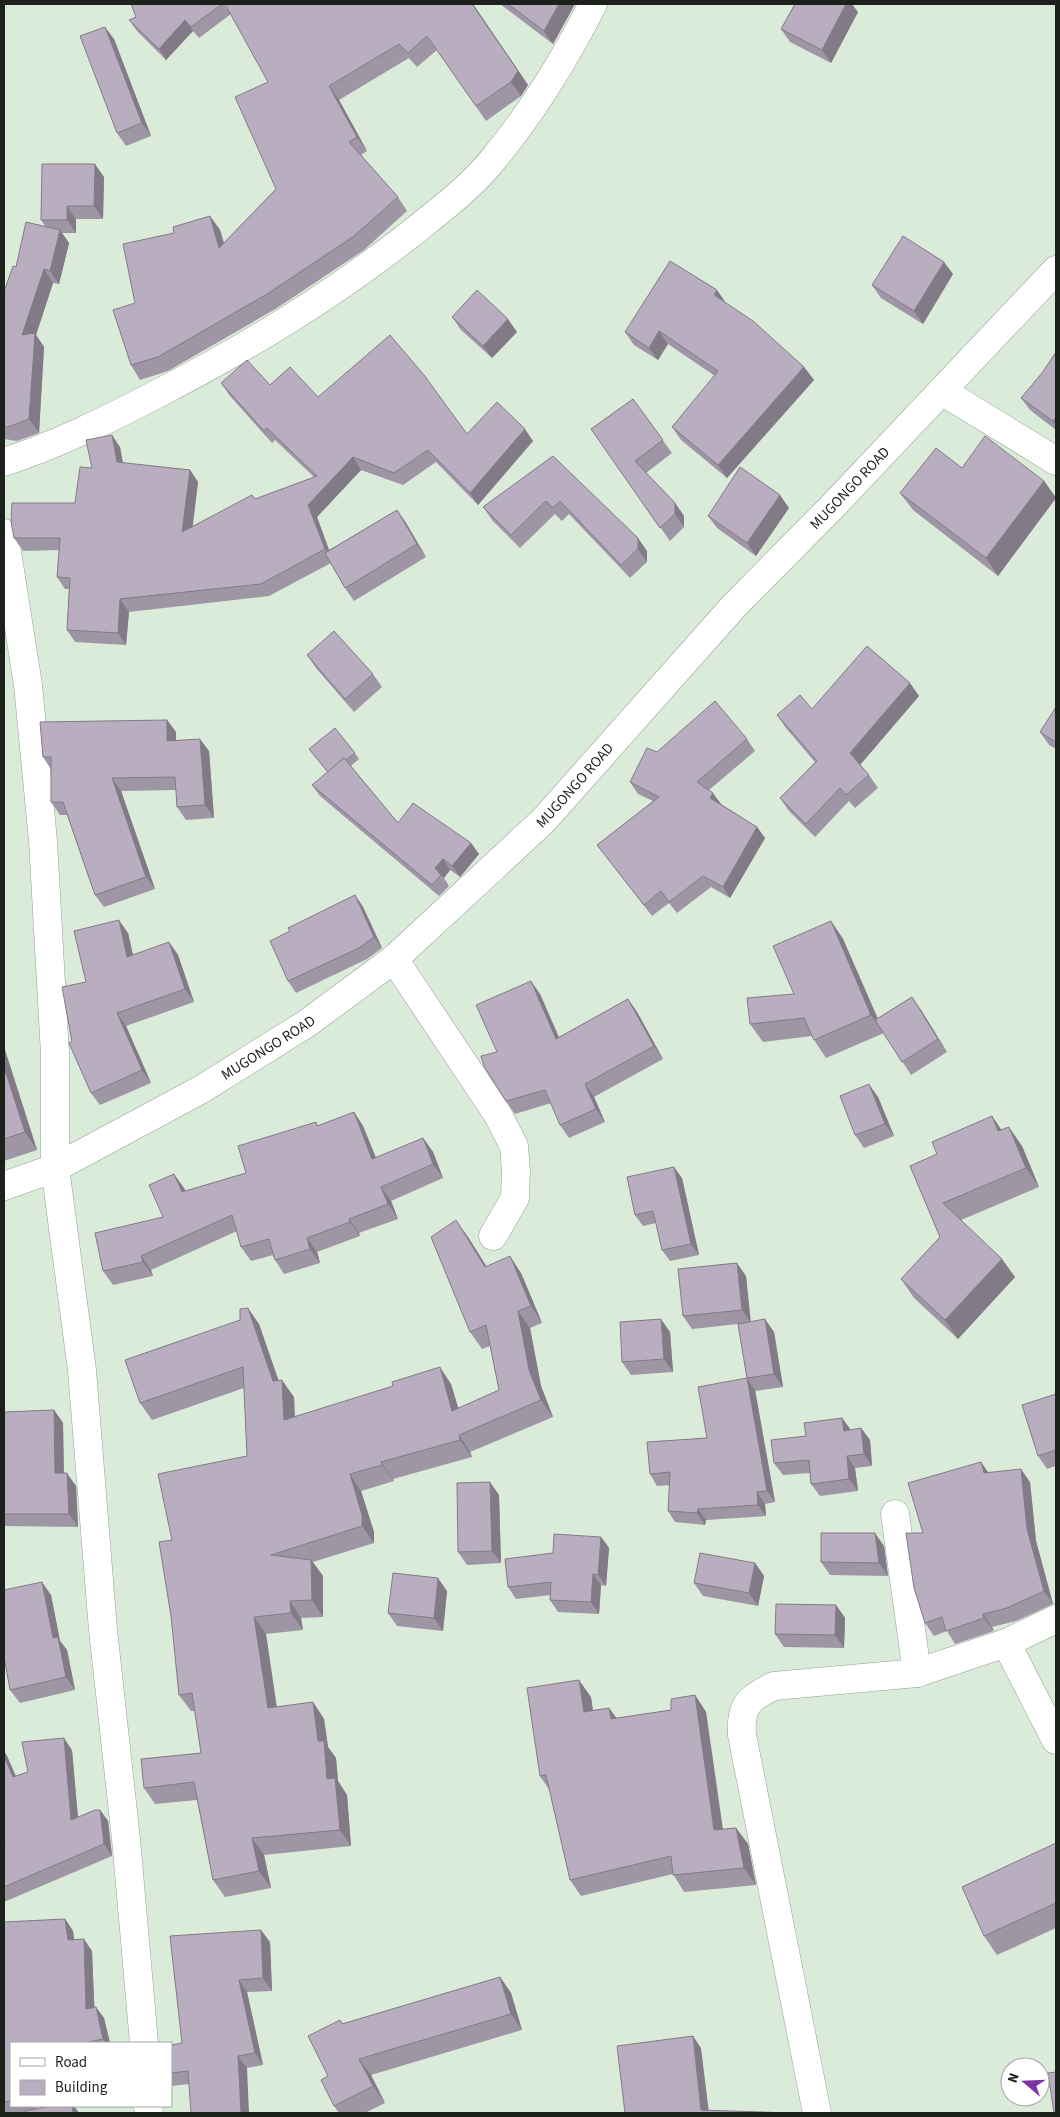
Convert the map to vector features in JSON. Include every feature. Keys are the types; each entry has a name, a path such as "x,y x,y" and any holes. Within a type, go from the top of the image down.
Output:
{"street":[{"path":"4,462 46,448 209,368 299,313 377,260 455,198 496,157 544,88 593,4"},
{"name":"MUGONGO ROAD","path":"4,1186 55,1168 218,1079 306,1024 394,959 543,821 734,606 1056,270"},
{"path":"942,391 1056,462"},
{"path":"4,533 28,685 43,841 55,1054 55,1168 82,1370 103,1630 126,1839 144,2042"},
{"path":"394,959 498,1115 514,1146 516,1171 515,1198 493,1236"},
{"path":"895,1514 917,1673"},
{"path":"817,2113 744,1745 741,1719 745,1706 756,1694 774,1686 917,1673 1006,1644 1056,1619"},
{"path":"1006,1644 1056,1740"}],"building":[{"path":"131,4 222,4 191,27 185,20 159,49 129,20 136,17"},
{"path":"225,4 472,4 518,71 511,82 476,106 427,36 408,53 399,44 329,86 357,137 349,142 398,197 354,236 267,294 158,357 131,365 113,310 135,303 123,244 174,233 173,227 210,216 219,248 276,189 235,97 268,82"},
{"path":"508,4 559,4 544,31"},
{"path":"795,4 846,4 822,50 781,29"},
{"path":"105,27 142,123 117,133 80,36"},
{"path":"42,164 95,164 94,206 67,206 67,220 41,220"},
{"path":"26,222 60,230 50,271 44,269 22,335 35,333 29,419 4,427 4,288 13,266 16,267"},
{"path":"903,236 944,262 914,311 872,285"},
{"path":"670,261 717,290 714,295 753,321 804,367 718,465 672,427 718,371 659,331 649,348 625,332"},
{"path":"477,290 508,319 483,346 452,317"},
{"path":"390,335 424,375 467,434 497,402 525,429 470,493 428,450 394,473 353,457 308,505 325,549 261,584 120,599 118,633 67,630 70,578 57,577 60,538 14,538 11,522 12,503 75,503 80,467 92,468 86,440 112,435 117,462 190,470 182,532 252,495 255,499 317,476 267,428 264,431 221,383 247,360 270,385 290,367 318,397"},
{"path":"1056,352 1056,417 1053,421 1021,398 1042,373"},
{"path":"633,399 663,440 635,461 675,503 675,514 660,528 591,429"},
{"path":"985,436 1044,481 986,558 900,493 936,448 962,468"},
{"path":"553,456 638,538 638,549 621,565 560,501 553,508 546,501 511,535 483,507"},
{"path":"740,467 780,495 747,543 708,516"},
{"path":"397,510 417,544 345,588 325,553"},
{"path":"334,631 373,674 345,699 307,655"},
{"path":"867,646 910,683 850,753 869,775 846,795 840,788 806,824 780,798 817,761 777,715 800,695 812,709"},
{"path":"715,701 747,739 697,782 713,793 710,798 757,827 723,887 703,876 669,902 661,891 644,905 597,845 659,797 630,782 647,748 657,752"},
{"path":"1056,707 1056,742 1040,732"},
{"path":"167,720 167,741 200,739 205,805 177,807 175,777 112,778 146,877 95,895 63,802 51,802 51,757 43,757 40,722"},
{"path":"335,728 355,753 346,760 344,758 328,772 309,749"},
{"path":"344,758 398,823 413,803 471,843 452,866 443,859 435,868 441,875 432,885 312,785"},
{"path":"355,895 374,937 359,948 288,981 270,941 290,931 288,928"},
{"path":"119,920 127,957 169,942 185,989 117,1013 142,1070 91,1093 69,1043 72,1041 62,987 86,982 74,931"},
{"path":"831,921 871,1015 814,1040 804,1018 750,1024 747,998 794,994 773,946"},
{"path":"531,981 556,1039 628,999 654,1046 585,1084 596,1109 560,1125 545,1090 506,1101 484,1066 481,1056 497,1052 476,1005"},
{"path":"912,997 938,1039 902,1062 875,1020"},
{"path":"4,1067 25,1132 4,1139"},
{"path":"869,1084 885,1124 855,1135 840,1096"},
{"path":"354,1112 372,1159 423,1138 433,1164 381,1187 388,1204 349,1219 350,1222 307,1238 310,1249 275,1260 269,1239 241,1247 232,1215 141,1256 143,1262 103,1271 95,1233 163,1217 149,1185 174,1174 182,1192 246,1173 238,1146 316,1122 317,1126"},
{"path":"992,1116 998,1131 1009,1127 1026,1168 943,1203 1002,1259 945,1320 901,1279 940,1237 910,1166 937,1154 932,1142"},
{"path":"674,1167 691,1244 662,1250 653,1211 635,1215 627,1177"},
{"path":"456,1220 485,1267 510,1256 531,1306 518,1311 529,1370 541,1400 459,1435 460,1440 381,1462 382,1465 350,1474 362,1515 362,1526 271,1555 311,1560 312,1600 290,1601 291,1613 254,1617 268,1708 313,1702 318,1741 324,1741 327,1779 335,1778 340,1830 252,1838 259,1871 213,1880 194,1782 144,1788 141,1759 201,1753 192,1693 179,1695 171,1616 159,1542 172,1540 158,1474 247,1456 243,1367 140,1403 125,1360 240,1320 240,1309 248,1308 273,1381 282,1380 284,1420 393,1386 392,1382 440,1367 452,1411 499,1390 486,1325 470,1332 431,1237"},
{"path":"737,1263 742,1310 683,1316 678,1269"},
{"path":"661,1319 664,1359 622,1362 620,1322"},
{"path":"765,1319 774,1374 747,1378 738,1324"},
{"path":"747,1378 767,1491 757,1492 758,1505 698,1509 697,1513 668,1511 670,1472 650,1474 647,1442 707,1438 698,1387"},
{"path":"1056,1394 1056,1450 1038,1456 1022,1405"},
{"path":"54,1410 55,1473 67,1473 69,1514 4,1514 4,1412"},
{"path":"842,1418 844,1431 861,1428 864,1454 847,1456 849,1479 811,1484 809,1460 774,1463 771,1440 806,1436 804,1423"},
{"path":"981,1462 984,1473 1021,1469 1027,1529 1044,1591 1007,1608 983,1614 984,1618 946,1631 942,1617 925,1623 914,1588 906,1533 923,1533 908,1483"},
{"path":"490,1482 492,1551 458,1552 457,1483"},
{"path":"821,1533 875,1533 879,1563 821,1562"},
{"path":"554,1534 601,1537 598,1575 593,1574 591,1602 550,1600 551,1582 508,1587 505,1559 553,1553"},
{"path":"700,1553 755,1563 749,1593 694,1583"},
{"path":"393,1573 438,1578 434,1618 388,1613"},
{"path":"42,1582 53,1638 58,1637 66,1677 10,1690 4,1657 4,1590"},
{"path":"776,1604 836,1605 835,1635 775,1634"},
{"path":"579,1680 584,1712 609,1708 611,1719 671,1710 671,1699 695,1695 714,1830 736,1828 744,1868 673,1875 671,1856 570,1880 546,1775 540,1776 527,1688"},
{"path":"64,1738 71,1820 95,1810 100,1810 104,1844 4,1887 4,1756 13,1777 28,1772 22,1742"},
{"path":"1056,1843 1056,1903 984,1936 962,1887"},
{"path":"65,1919 68,1940 84,1939 86,2009 96,2007 103,2039 89,2042 10,2042 10,2101 4,2102 4,1922"},
{"path":"261,1930 263,1978 239,1980 255,2053 238,2056 241,2113 191,2113 188,2071 172,2073 172,2045 182,2043 170,1936"},
{"path":"500,1977 511,2014 359,2059 373,2086 334,2106 321,2080 328,2076 308,2036 340,2020 342,2024"},
{"path":"693,2036 701,2110 791,2113 625,2113 617,2046"},
{"path":"1056,2072 1056,2113 1054,2113 1050,2086 1050,2073"},
{"path":"46,2107 72,2107 73,2113 26,2113 25,2111"}]}
